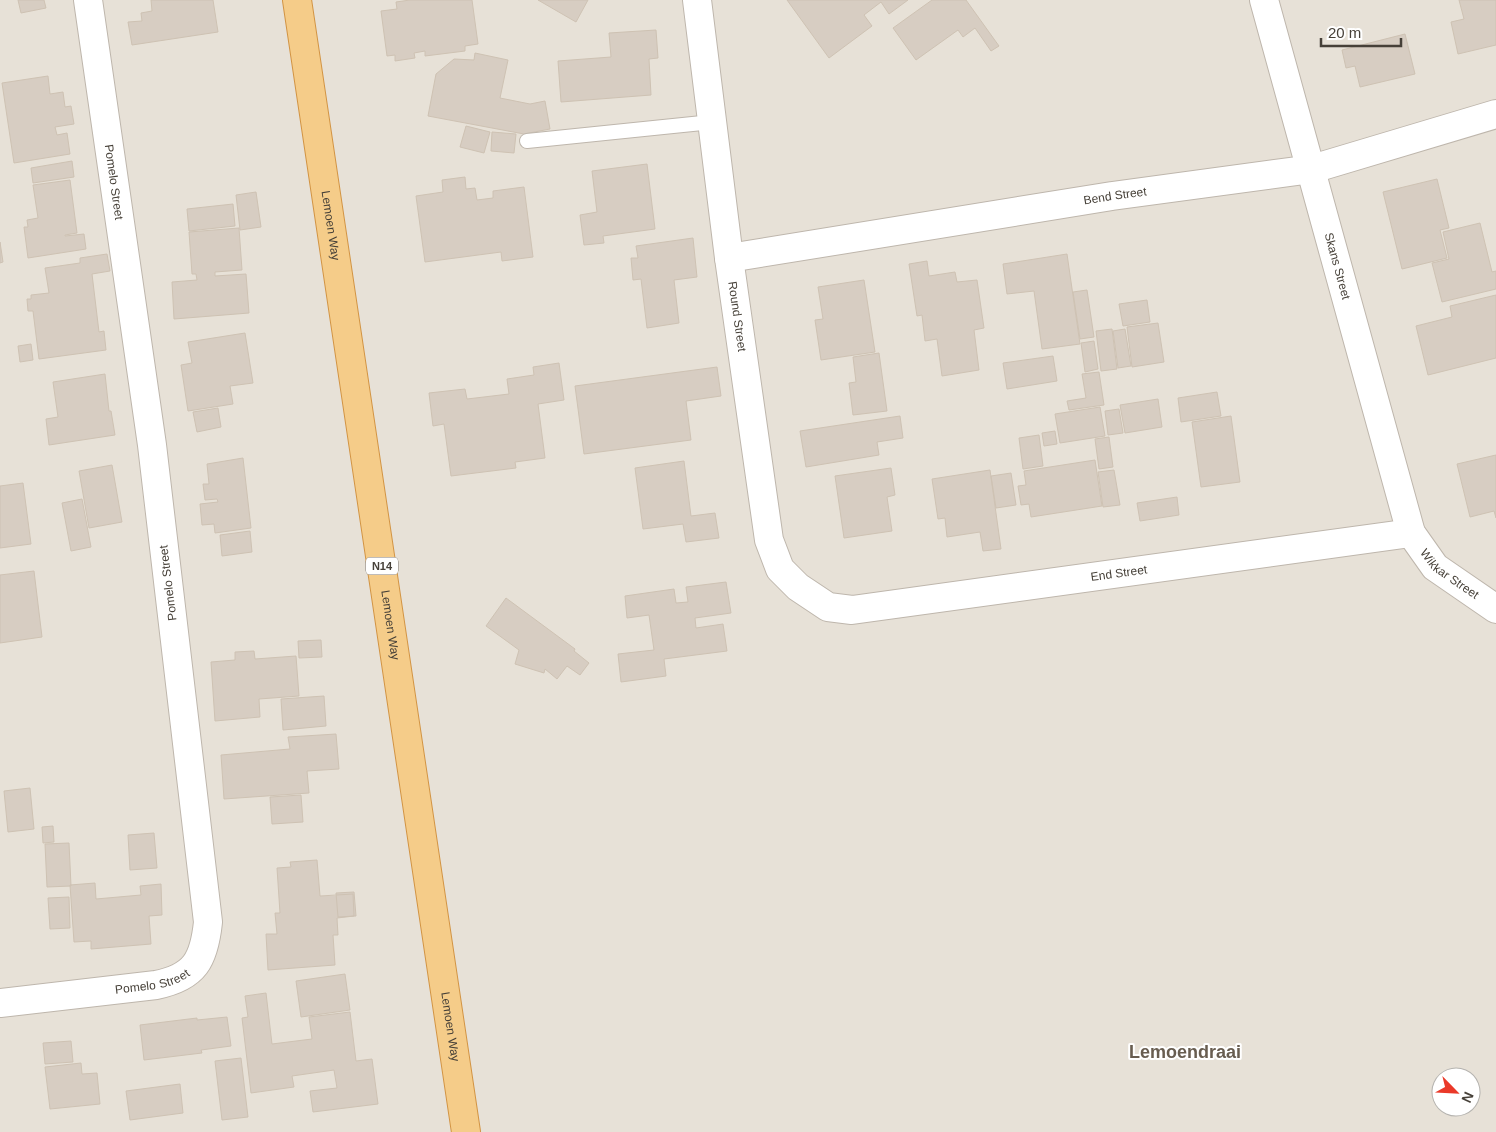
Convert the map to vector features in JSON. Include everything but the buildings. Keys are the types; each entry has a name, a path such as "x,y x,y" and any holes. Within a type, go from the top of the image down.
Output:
{"highway":[{"name":"Lemoen Way","path":"297,0 466,1132"}],"street":[{"name":"Pomelo Street","path":"0,1003 176,981 191,969 201,957 206,941 208,922 152,445 88,0"},
{"name":"Round Street","path":"697,0 729,258 769,540 780,569 798,587 828,607"},
{"name":"Skans Street","path":"1264,0 1312,168 1411,533"},
{"name":"Bend Street","path":"729,258 1112,196 1312,168 1496,114"},
{"name":"End Street","path":"828,607 852,610 1411,533"},
{"name":"Wikkar Street","path":"1411,533 1435,568 1496,609"}],"lane":[{"path":"527,141 712,122"}],"shaded area":[{"name":"Lemoendraai","path":"0,0 1496,0 1496,1132 0,1132"}],"district":[{"name":"Lemoendraai","path":"1185,1052"}]}
